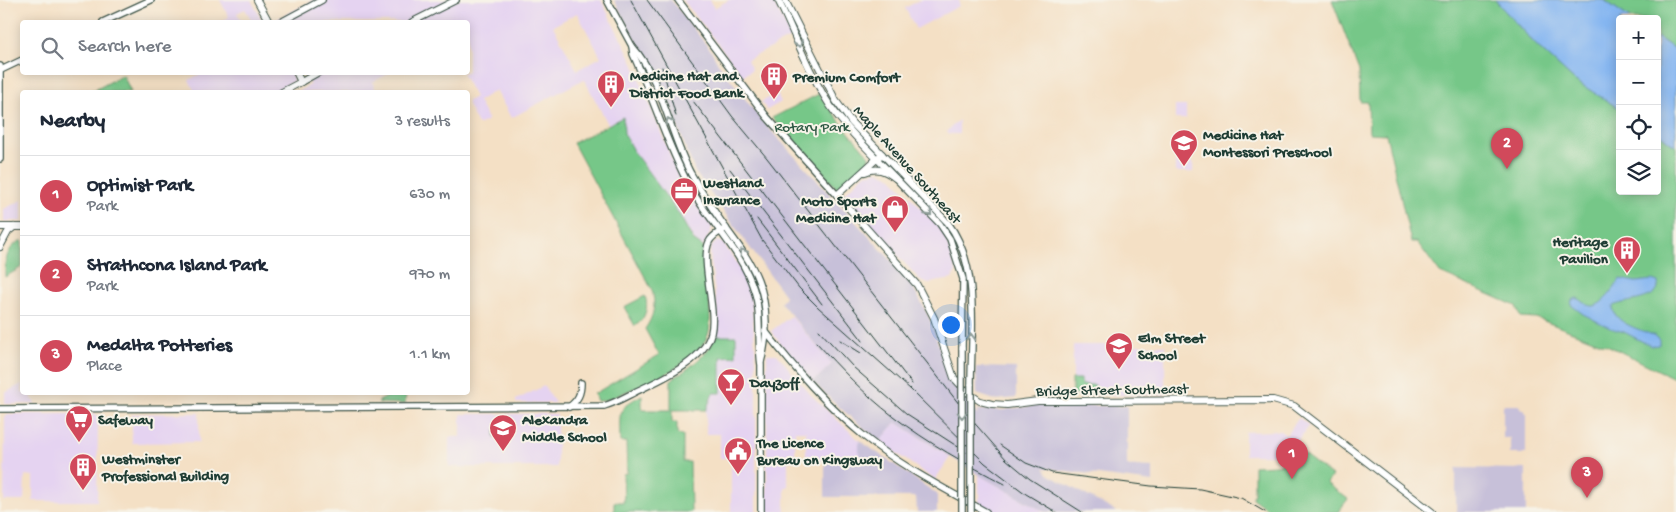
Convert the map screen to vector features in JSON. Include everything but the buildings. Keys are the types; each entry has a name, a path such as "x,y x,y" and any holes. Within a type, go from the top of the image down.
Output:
{"main road":[{"path":"257,0 268,20"},
{"name":"Maple Avenue Southeast","path":"778,0 819,88 846,127 876,159"},
{"name":"Maple Avenue Southeast","path":"785,0 836,101 852,123 882,154"},
{"path":"286,90 302,82 298,75"},
{"path":"837,195 882,154"},
{"path":"861,173 870,169 877,169 887,172 895,178"},
{"name":"Bridge Street Southeast","path":"837,195 917,285 934,318 950,368 959,384 980,401 998,405 1068,400 1273,400 1294,406 1432,512"},
{"path":"0,227 20,227"},
{"path":"0,246 8,232 14,227"}],"street":[{"path":"107,20 152,0"},
{"path":"285,20 322,0"},
{"path":"416,20 456,0"},
{"path":"607,0 632,46 633,54 684,176 697,199 740,247 758,279 764,303 765,331 761,365"},
{"path":"678,0 767,117 837,195"},
{"path":"0,159 0,67 20,61"},
{"path":"302,82 314,75"},
{"name":"Maple Avenue Southeast","path":"882,154 938,211 952,228 961,244 969,268 972,295 971,512"},
{"name":"Maple Avenue Southeast","path":"876,159 943,229 950,239 959,264 963,284 962,512"},
{"path":"723,229 745,268 757,302 761,365 761,512"},
{"path":"0,408 593,407 610,404 668,376 685,365 707,344 712,332 713,319 707,250 711,239 723,229"},
{"path":"759,324 817,394 866,439 907,466 986,512"},
{"path":"764,352 772,347 776,347 780,351"},
{"path":"569,407 581,393 581,382"}],"shaded area":[{"path":"220,0 251,0 262,20 252,20 245,9 237,13 241,20 224,20 229,17"},
{"path":"314,0 601,0 632,60 680,180 712,226 703,247 694,240 679,214 633,151 624,133 623,117 608,124 584,79 511,118 496,90 478,101 488,120 478,125 470,109 470,100 475,97 463,75 470,75 470,20 275,20","holes":["577,13 601,57 577,70 553,26"]},
{"path":"614,0 671,0 712,52 718,63 762,121 902,272 913,287 930,319 949,376 977,415 978,410 1003,410 1038,405 1127,406 1127,466 1153,467 1153,482 1044,468 1049,475 1117,512 1045,512 979,475 896,422 880,442 839,407 813,382 832,364 781,303 785,296 695,172 666,95"},
{"path":"683,0 709,0 714,8 729,0 772,0 792,37 747,60 752,70 741,77 735,66"},
{"path":"920,0 959,0 959,6 916,29 905,8"},
{"path":"198,75 292,75 294,80 277,90 194,90 189,80"},
{"path":"304,75 386,75 372,82 376,90 301,90 310,85"},
{"path":"777,94 781,102 767,110 761,102"},
{"path":"1175,106 1186,106 1186,119 1175,119"},
{"path":"959,120 959,134 948,134 946,132"},
{"name":"Medicine Hat Montessori Preschool","path":"1175,162 1193,162 1193,172 1175,172"},
{"path":"878,171 891,177 942,230 955,266 956,271 952,279 929,283 920,280 843,195 865,174"},
{"path":"20,201 20,221 4,221 4,209"},
{"path":"717,241 723,243 740,268 750,293 752,306 756,361 756,512 731,512 731,458 720,458 720,434 706,434 706,410 713,393 721,392 721,357 736,356 736,336 716,336 718,316 710,255 712,246"},
{"path":"791,316 832,364 813,382 771,331"},
{"name":"Elm Street School","path":"1073,345 1165,345 1165,395 1073,395"},
{"path":"767,354 777,354 811,395 859,440 860,460 806,461 806,431 795,431 795,461 788,461 788,487 785,487 785,512 767,512"},
{"path":"976,367 1016,368 1016,398 995,400 977,394"},
{"path":"20,385 20,395 30,395 35,404 5,404 5,393"},
{"path":"544,386 555,403 516,403 516,400"},
{"path":"1503,405 1519,405 1526,413 1526,454 1510,454 1510,438 1503,438"},
{"path":"199,413 199,442 132,443 132,414"},
{"path":"8,414 95,414 98,416 97,501 33,501 33,476 25,475 24,501 4,501 5,418"},
{"name":"Alexandra Middle School","path":"461,414 557,414 557,467 449,467 449,437 461,437"},
{"path":"1299,418 1309,426 1287,455 1245,455 1245,432 1280,431 1286,435"},
{"path":"896,422 950,457 935,480 880,442"},
{"path":"859,440 937,494 937,512 917,512 916,497 825,497 825,461 859,460"},
{"path":"1456,468 1526,469 1526,512 1456,512"},
{"path":"979,475 1045,512 991,512 979,505"}],"green space":[{"path":"1332,0 1495,0 1536,45 1574,80 1616,106 1616,195 1661,195 1661,135 1676,146 1676,379 1609,346 1536,318 1520,317 1516,306 1440,273 1417,242 1411,242 1386,134 1369,133 1368,102 1360,102 1359,71"},
{"path":"1604,0 1676,0 1676,50 1661,40 1661,15 1625,15"},
{"path":"123,75 130,90 95,90"},
{"name":"Rotary Park","path":"819,94 869,156 868,162 838,190 772,118"},
{"path":"623,117 624,133 633,151 679,214 693,240 703,247 710,305 710,327 702,345 684,363 647,383 610,399 597,401 594,394 659,355 645,329 653,310 652,290 573,143"},
{"path":"20,241 20,268 5,277 5,265 8,255"},
{"path":"645,296 647,304 645,313 635,326 624,307"},
{"path":"716,336 736,336 736,356 721,357 721,393 713,393 706,410 672,410 672,422 677,422 677,434 683,435 683,462 690,462 691,512 614,512 614,502 624,502 623,474 627,473 626,442 620,442 620,419 623,409 627,404 642,395 642,410 671,410 671,380 703,356"},
{"path":"1072,379 1081,379 1081,385 1095,385 1095,394 1072,394"},
{"path":"391,395 406,395 405,404 379,403 379,401"},
{"path":"495,431 510,431 510,438 495,438"},
{"path":"1301,452 1332,476 1326,483 1348,499 1338,512 1271,512 1252,498 1254,493 1254,466 1285,463"}],"water":[{"path":"1495,0 1604,0 1625,15 1616,15 1616,106 1574,80 1536,45"},
{"path":"1661,40 1676,50 1676,146 1661,135"},
{"path":"1620,279 1636,282 1652,280 1658,282 1658,288 1649,296 1613,306 1617,317 1629,325 1655,336 1659,340 1659,345 1651,346 1624,332 1610,328 1583,314 1571,305 1572,300 1577,298 1587,305 1595,306 1599,304 1612,292"}],"railway":[{"path":"631,0 762,240 799,288 910,389 985,463 1026,494 1056,512"},
{"path":"647,0 732,116 970,418 1006,459 1030,479 1082,512"},
{"path":"662,67 676,116"},
{"path":"693,101 912,384"},
{"path":"730,169 863,341"},
{"path":"757,219 822,304"},
{"path":"819,330 853,367 907,414 966,452"},
{"path":"840,340 861,353"},
{"path":"816,342 863,390 893,416 948,453 1005,484"},
{"path":"1000,445 1026,463 1052,473 1151,486 1200,489 1241,498 1265,512"}],"place":[{"name":"Premium Comfort","path":"774,100"},
{"name":"Medicine Hat and District Food Bank","path":"611,108"},
{"name":"Medicine Hat Montessori Preschool","path":"1184,167"},
{"name":"Strathcona Island Park","path":"1507,169"},
{"name":"Westland Insurance","path":"684,215"},
{"name":"Moto Sports Medicine Hat","path":"895,233"},
{"name":"Heritage Pavilion","path":"1627,274"},
{"name":"Elm Street School","path":"1119,370"},
{"name":"Dayzoff","path":"731,406"},
{"name":"Safeway","path":"79,443"},
{"name":"Alexandra Middle School","path":"503,452"},
{"name":"The Licence Bureau on Kingsway","path":"738,475"},
{"name":"Optimist Park","path":"1292,479"},
{"name":"Westminster Professional Building","path":"83,491"},
{"name":"Medalta Potteries","path":"1587,498"}]}
